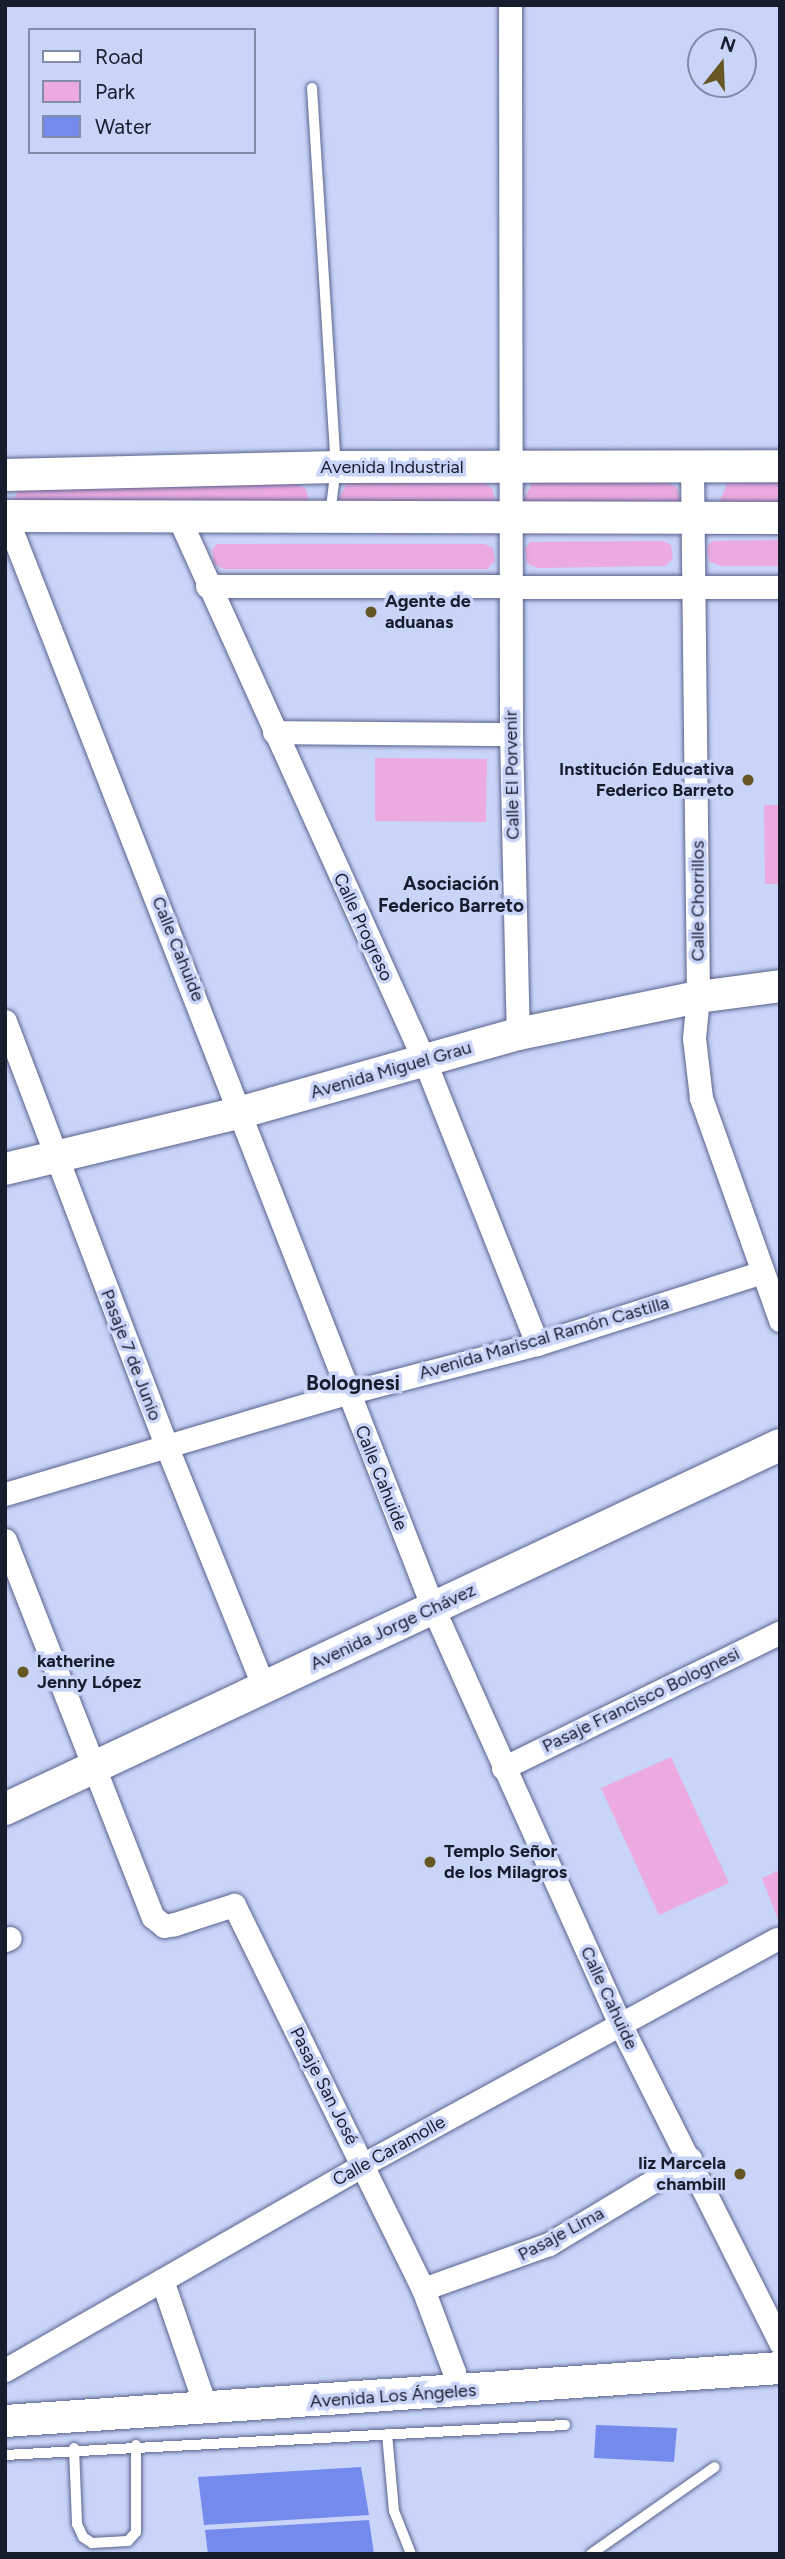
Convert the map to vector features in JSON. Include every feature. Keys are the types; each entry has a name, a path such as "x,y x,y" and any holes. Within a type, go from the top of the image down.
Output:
{"street":[{"name":"Calle El Porvenir","path":"510,5 510,734 518,1034"},
{"name":"Avenida Industrial","path":"5,475 336,467 780,466"},
{"name":"Calle Chorrillos","path":"692,467 696,589 698,997 694,1038 701,1098 760,1273 780,1320"},
{"path":"5,515 780,518"},
{"name":"Calle Cahuide","path":"5,515 242,1112 347,1393 433,1608 621,2026 780,2342"},
{"name":"Calle Progreso","path":"178,516 207,586 425,1062 537,1344"},
{"path":"207,586 511,584 696,589 780,587"},
{"path":"274,732 510,734"},
{"name":"Avenida Miguel Grau","path":"5,1169 242,1112 518,1034 698,997 780,986"},
{"name":"Pasaje 7 de Junio","path":"5,1021 166,1444 264,1687"},
{"name":"Avenida Mariscal Ramón Castilla","path":"5,1494 166,1444 347,1393 537,1344 760,1273"},
{"name":"Avenida Jorge Chávez","path":"5,1809 780,1445"},
{"path":"5,1540 92,1768"},
{"name":"Pasaje Francisco Bolognesi","path":"503,1768 780,1632"},
{"name":"Pasaje San José","path":"92,1768 153,1917 164,1926 228,1904 237,1910 364,2164 423,2289 454,2372 456,2392"},
{"name":"Calle Caramolle","path":"5,2370 364,2164 777,1939"},
{"name":"Pasaje Lima","path":"423,2289 549,2244 690,2159"},
{"path":"162,2280 206,2408"},
{"name":"Avenida Los Ángeles","path":"5,2421 780,2368"}],"lane":[{"path":"312,88 336,467 330,516"},
{"path":"5,2455 74,2448 565,2425"},
{"path":"387,2434 394,2511 411,2554"},
{"path":"74,2448 78,2524 83,2537 92,2543 128,2540 136,2532 136,2445"},
{"path":"591,2554 715,2467"}],"green space":[{"path":"348,480 481,481 492,488 495,500 481,507 348,506 339,499"},
{"path":"729,480 780,480 780,506 729,506 720,500"},
{"path":"665,481 677,488 680,500 666,507 533,507 523,501 533,482"},
{"path":"22,483 294,483 306,489 309,501 13,502"},
{"path":"780,540 780,566 720,566 709,561 707,547 712,541"},
{"path":"663,541 671,545 673,558 666,566 537,568 527,563 525,549 530,542"},
{"path":"217,544 485,544 493,548 495,561 487,569 224,569 214,564 212,550"},
{"path":"375,758 487,759 486,822 375,821"},
{"path":"764,805 780,805 780,884 765,884"},
{"path":"671,1757 729,1883 659,1915 601,1788"},
{"path":"780,1870 780,1925 762,1878"}],"water":[{"path":"596,2425 677,2428 674,2462 594,2458"},
{"path":"361,2467 369,2515 204,2525 198,2477"},
{"path":"369,2520 374,2554 208,2554 205,2530"}],"place":[{"name":"Agente de aduanas","path":"371,612"},
{"name":"Institución Educativa Federico Barreto","path":"748,780"},
{"name":"katherine Jenny López","path":"23,1672"},
{"name":"Templo Señor de los Milagros","path":"430,1862"},
{"name":"liz Marcela chambill","path":"740,2174"}],"district":[{"name":"Asociación Federico Barreto","path":"451,895"},
{"name":"Bolognesi","path":"353,1383"}]}
